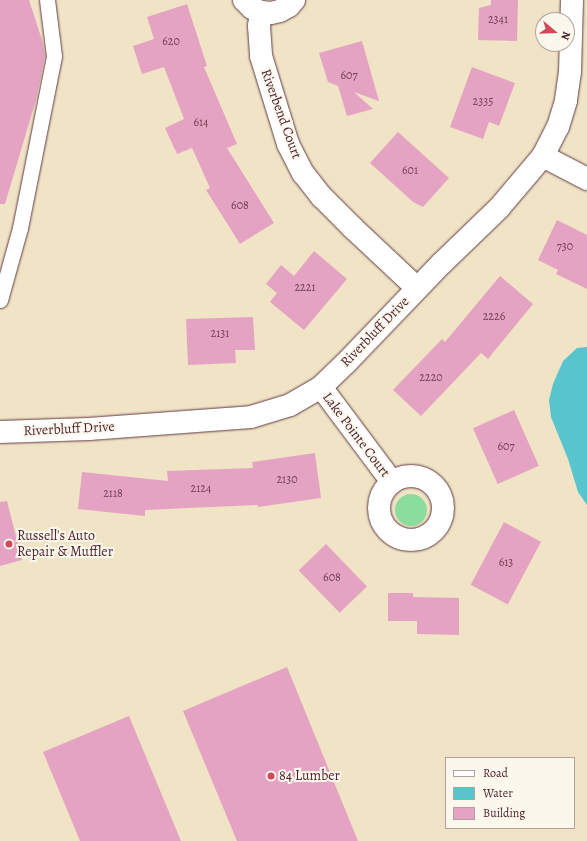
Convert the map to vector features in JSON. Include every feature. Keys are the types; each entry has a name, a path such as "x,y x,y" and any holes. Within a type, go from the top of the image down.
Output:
{"street":[{"path":"244,0 252,8 262,12 280,11 289,6 294,0"},
{"name":"Riverbluff Drive","path":"0,432 89,429 251,417 290,405 321,387 346,363 417,288 498,208 543,156 558,127 566,100 570,72 572,0"},
{"name":"Riverbend Court","path":"262,12 259,26 261,56 288,144 303,173 322,197 417,288"},
{"path":"543,156 587,179"},
{"name":"Lake Pointe Court","path":"321,387 392,482"}],"lane":[{"path":"0,300 20,228 54,56 47,0"}],"green space":[{"path":"411,494 417,495 424,501 427,510 426,516 420,523 411,526 405,525 398,519 395,510 396,504 402,497"}],"water":[{"path":"587,347 587,505 578,492 568,459 551,417 549,400 553,384 563,361 577,348"}],"building":[{"path":"0,0 29,0 43,43 45,56 36,100 5,204 0,204"},
{"path":"491,0 518,0 517,41 478,40 479,8 491,5"},
{"path":"187,4 207,66 204,67 237,144 227,148 274,223 240,244 206,190 210,188 192,148 177,154 165,128 184,119 164,67 142,74 133,46 154,39 147,17"},
{"path":"362,41 379,101 354,92 373,109 347,116 338,86 328,82 319,53"},
{"path":"472,67 515,83 499,126 489,122 483,139 450,127"},
{"path":"398,132 449,178 423,207 413,202 370,163"},
{"path":"557,220 587,235 587,289 556,274 558,270 538,260"},
{"path":"314,251 347,279 304,330 270,302 277,293 266,284 281,265 294,276"},
{"path":"500,276 533,304 488,359 481,353 421,416 393,390 442,339 445,342"},
{"path":"253,317 255,350 235,350 236,363 188,365 186,319"},
{"path":"514,410 539,466 498,484 473,428"},
{"path":"315,453 321,498 258,507 258,505 145,510 145,516 78,509 82,472 168,481 167,471 253,468 252,462"},
{"name":"Russell's Auto Repair & Muffler","path":"7,501 22,560 0,566 0,502"},
{"path":"504,522 541,542 508,604 471,585"},
{"path":"326,544 367,586 340,613 299,570"},
{"path":"388,593 413,593 413,597 459,598 459,635 417,634 417,621 388,621"},
{"name":"84 Lumber","path":"287,667 358,841 237,841 183,711"},
{"path":"129,716 181,841 80,841 43,752"}],"place":[{"name":"Russell's Auto Repair & Muffler","path":"9,544"},
{"name":"84 Lumber","path":"271,776"}]}
